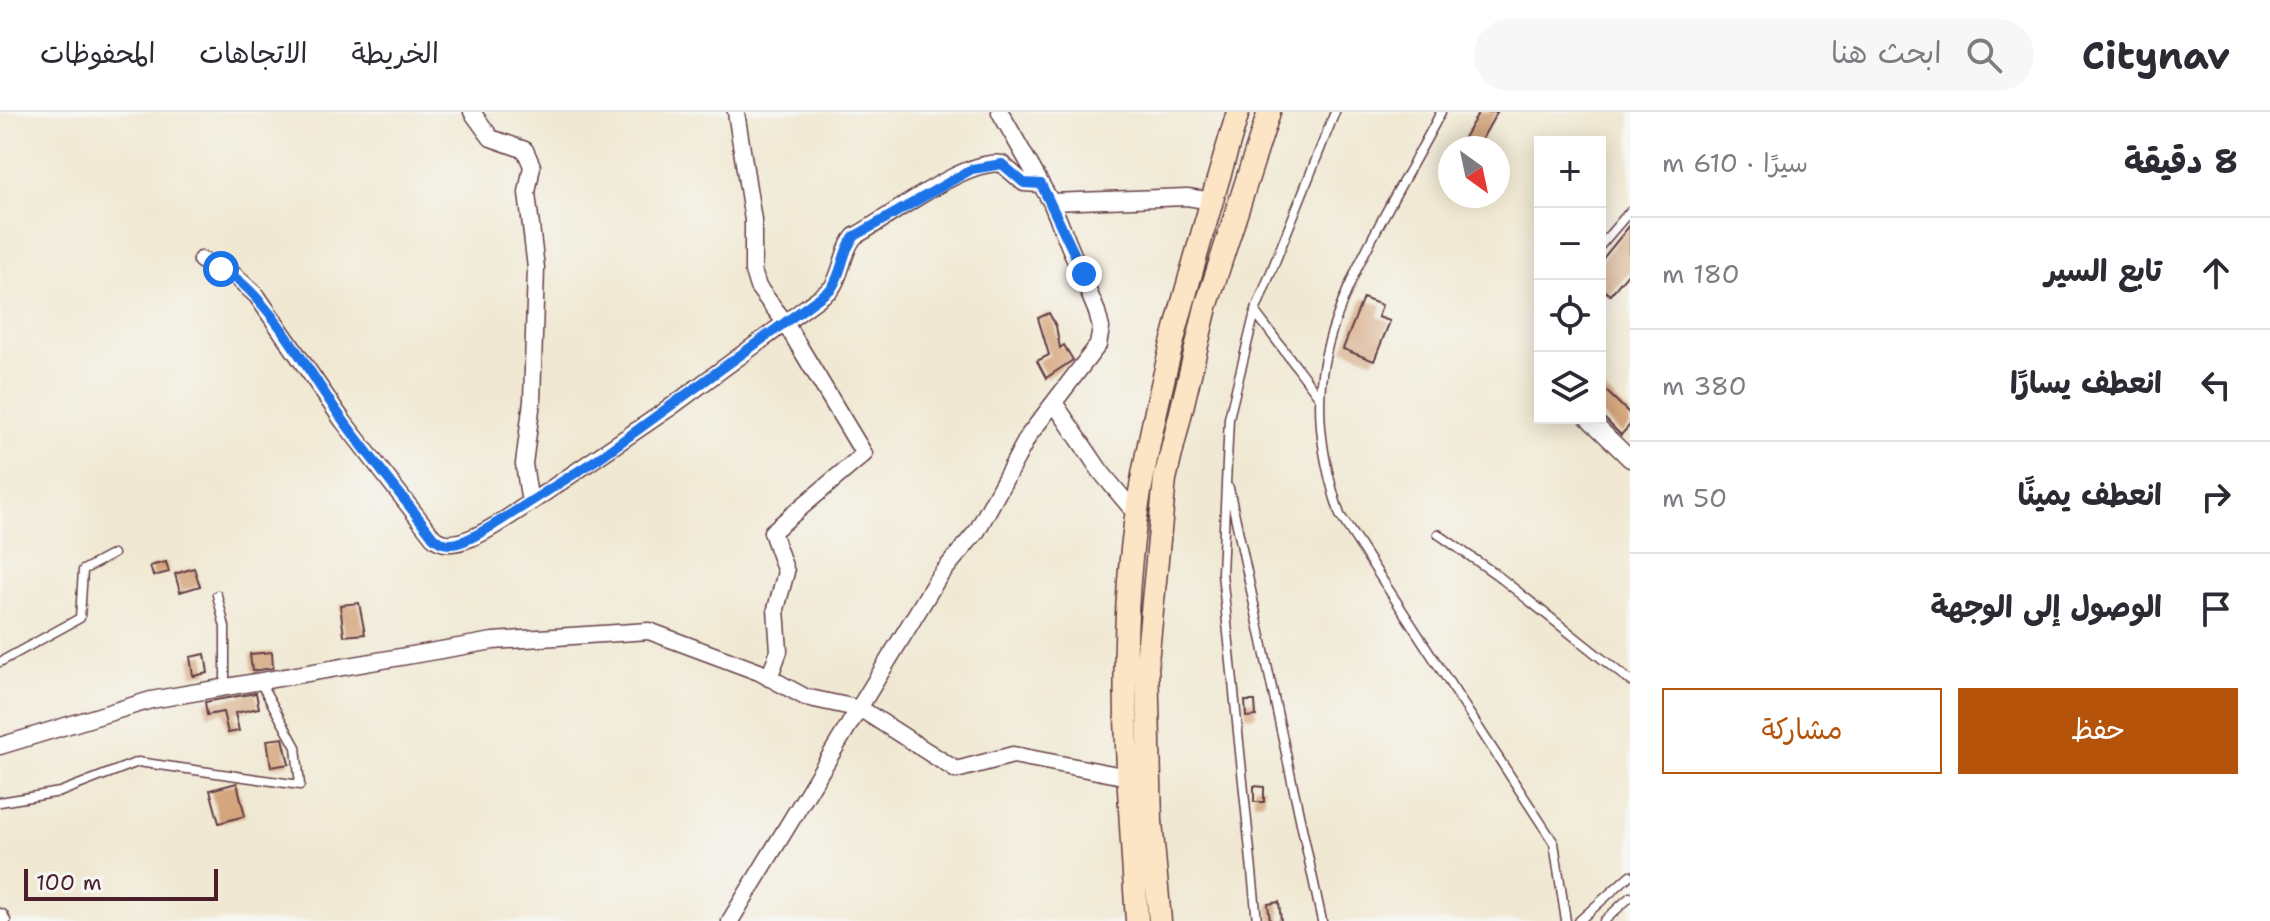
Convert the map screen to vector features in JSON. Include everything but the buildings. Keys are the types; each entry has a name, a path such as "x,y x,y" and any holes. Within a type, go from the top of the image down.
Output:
{"main road":[{"path":"1137,921 1123,699 1137,515 1176,324 1238,112"},
{"path":"1160,921 1151,822 1147,662 1165,479 1206,307 1269,112"}],"street":[{"path":"472,112 491,138 525,150 532,166 527,193 536,268 532,401 524,464 530,503"},
{"path":"736,112 753,220 753,271 763,297 784,321 864,454 772,532 786,572 776,609 779,651 769,678"},
{"path":"730,921 938,578 977,531 1029,435 1098,345 1101,328 1084,274 1051,202 1000,112"},
{"path":"201,260 234,275 257,296 335,410 438,542 462,543 530,503 668,409 831,289 841,272 849,243 855,236 960,174 996,163 1024,183 1041,184"},
{"path":"1051,202 1187,197 1212,201"},
{"path":"1055,404 1101,472 1137,515"},
{"path":"1594,424 1630,459"},
{"path":"0,746 151,700 493,641 649,631 769,678 805,697 861,709 956,770 1013,755 1128,777"}],"lane":[{"path":"1257,921 1222,573 1229,418 1255,312 1335,112"},
{"path":"1441,112 1343,300 1321,381 1326,470 1340,515 1554,843 1566,921"},
{"path":"1606,239 1630,211"},
{"path":"1255,312 1321,399"},
{"path":"1226,476 1322,921"},
{"path":"1438,534 1497,575 1630,681"},
{"path":"0,662 80,618 83,570 113,554"},
{"path":"217,595 225,627 225,688"},
{"path":"0,802 60,792 138,762 300,785 296,747 260,682"},
{"path":"1579,921 1630,875"},
{"path":"1604,921 1630,897"}],"route":[{"path":"221,269 234,275 257,296 343,421 433,537 444,544 462,543 492,526 599,458 668,409 831,289 841,272 849,243 855,236 960,174 996,163 1002,164 1024,183 1041,184 1084,274"}]}
